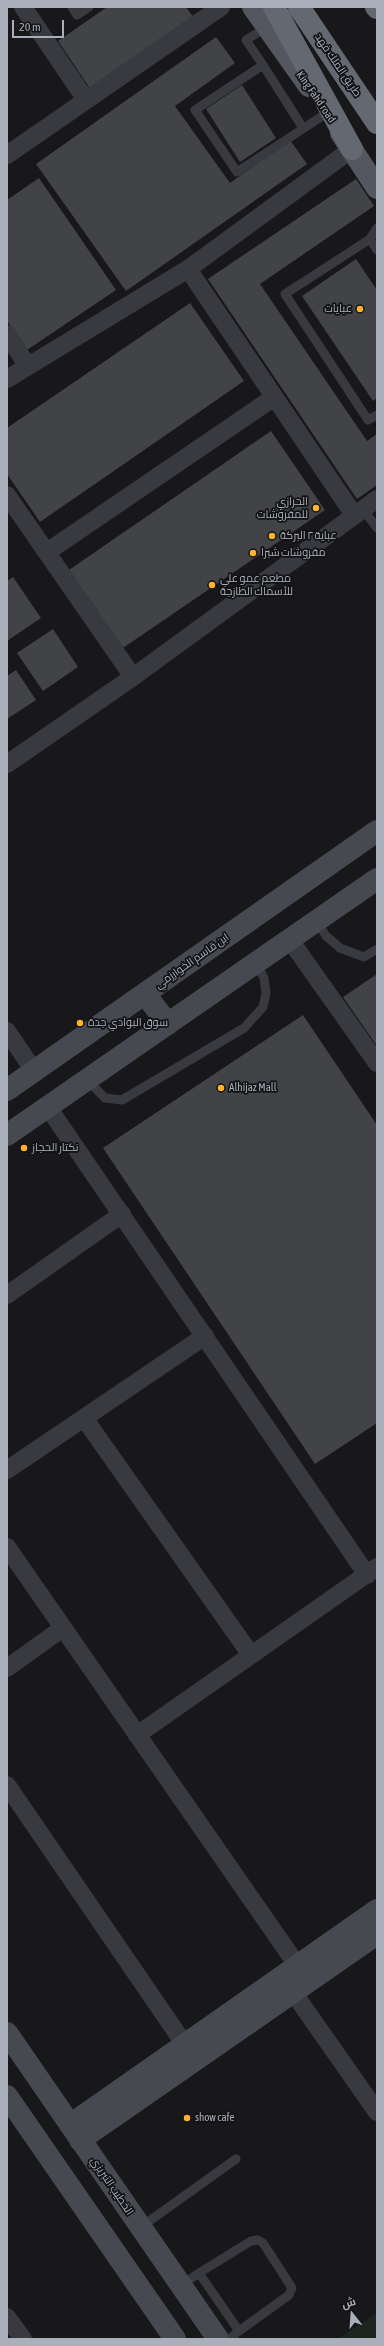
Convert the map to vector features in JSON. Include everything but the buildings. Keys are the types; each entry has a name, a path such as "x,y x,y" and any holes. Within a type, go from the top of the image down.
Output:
{"highway":[{"name":"طريق الملك فهد","path":"299,7 377,123"},
{"path":"270,17 352,149"}],"main road":[{"name":"King Fahd road","path":"253,7 270,17 327,113 377,188"}],"street":[{"path":"23,7 86,100"},
{"path":"7,155 220,7"},
{"path":"7,379 27,365 188,269 352,149"},
{"path":"8,761 133,677 365,507 273,398 188,269"},
{"path":"7,334 27,365"},
{"path":"47,552 273,398"},
{"path":"7,495 133,677"},
{"name":"ابن قاسم الخوارزمي","path":"7,1090 377,831"},
{"path":"7,1135 377,879"},
{"path":"290,940 377,1063"},
{"path":"145,994 168,1024"},
{"path":"7,1032 34,1071"},
{"path":"48,1107 205,1336 372,1571 136,1735"},
{"path":"7,1295 122,1214"},
{"path":"7,1470 205,1336"},
{"path":"84,1418 251,1655"},
{"path":"7,1547 297,1965"},
{"path":"7,1668 63,1628"},
{"path":"7,1785 185,2045"},
{"path":"75,2132 185,2045 377,1910"},
{"path":"75,2132 293,1992 377,1934"},
{"path":"293,1992 377,2112"},
{"name":"الخطيب التبريزي","path":"7,2033 218,2339"},
{"path":"7,2096 174,2339"},
{"path":"7,2317 23,2339"}],"lane":[{"path":"72,7 77,15 89,7"},
{"path":"270,17 246,40 303,128"},
{"path":"263,65 196,110 237,172 327,113"},
{"path":"377,228 370,239 285,294 368,420 377,414"},
{"path":"370,239 377,250"},
{"path":"365,507 377,528"},
{"path":"317,921 326,936 340,948 364,957 377,949"},
{"path":"87,1080 105,1098 122,1100 244,1028 263,1007 266,993 264,978 256,963"},
{"path":"141,2228 236,2159"},
{"path":"181,2286 250,2241 258,2240 271,2256 292,2288 288,2295 229,2339"},
{"path":"199,2273 239,2331"}],"shaded area":[{"path":"377,2313 377,2339 338,2339"}],"place":[{"name":"عبايات","path":"360,309"},
{"name":"الحرازي للمفروشات","path":"316,508"},
{"name":"عباية ٢ البركة","path":"272,536"},
{"name":"مفروشات شبرا","path":"253,553"},
{"name":"مطعم عمو علي للأسماك الطازجة","path":"212,585"},
{"name":"سوق البوادي جدة","path":"80,1023"},
{"name":"Alhijaz Mall","path":"221,1088"},
{"name":"نكتار الحجاز","path":"24,1148"},
{"name":"show cafe","path":"187,2118"}]}
